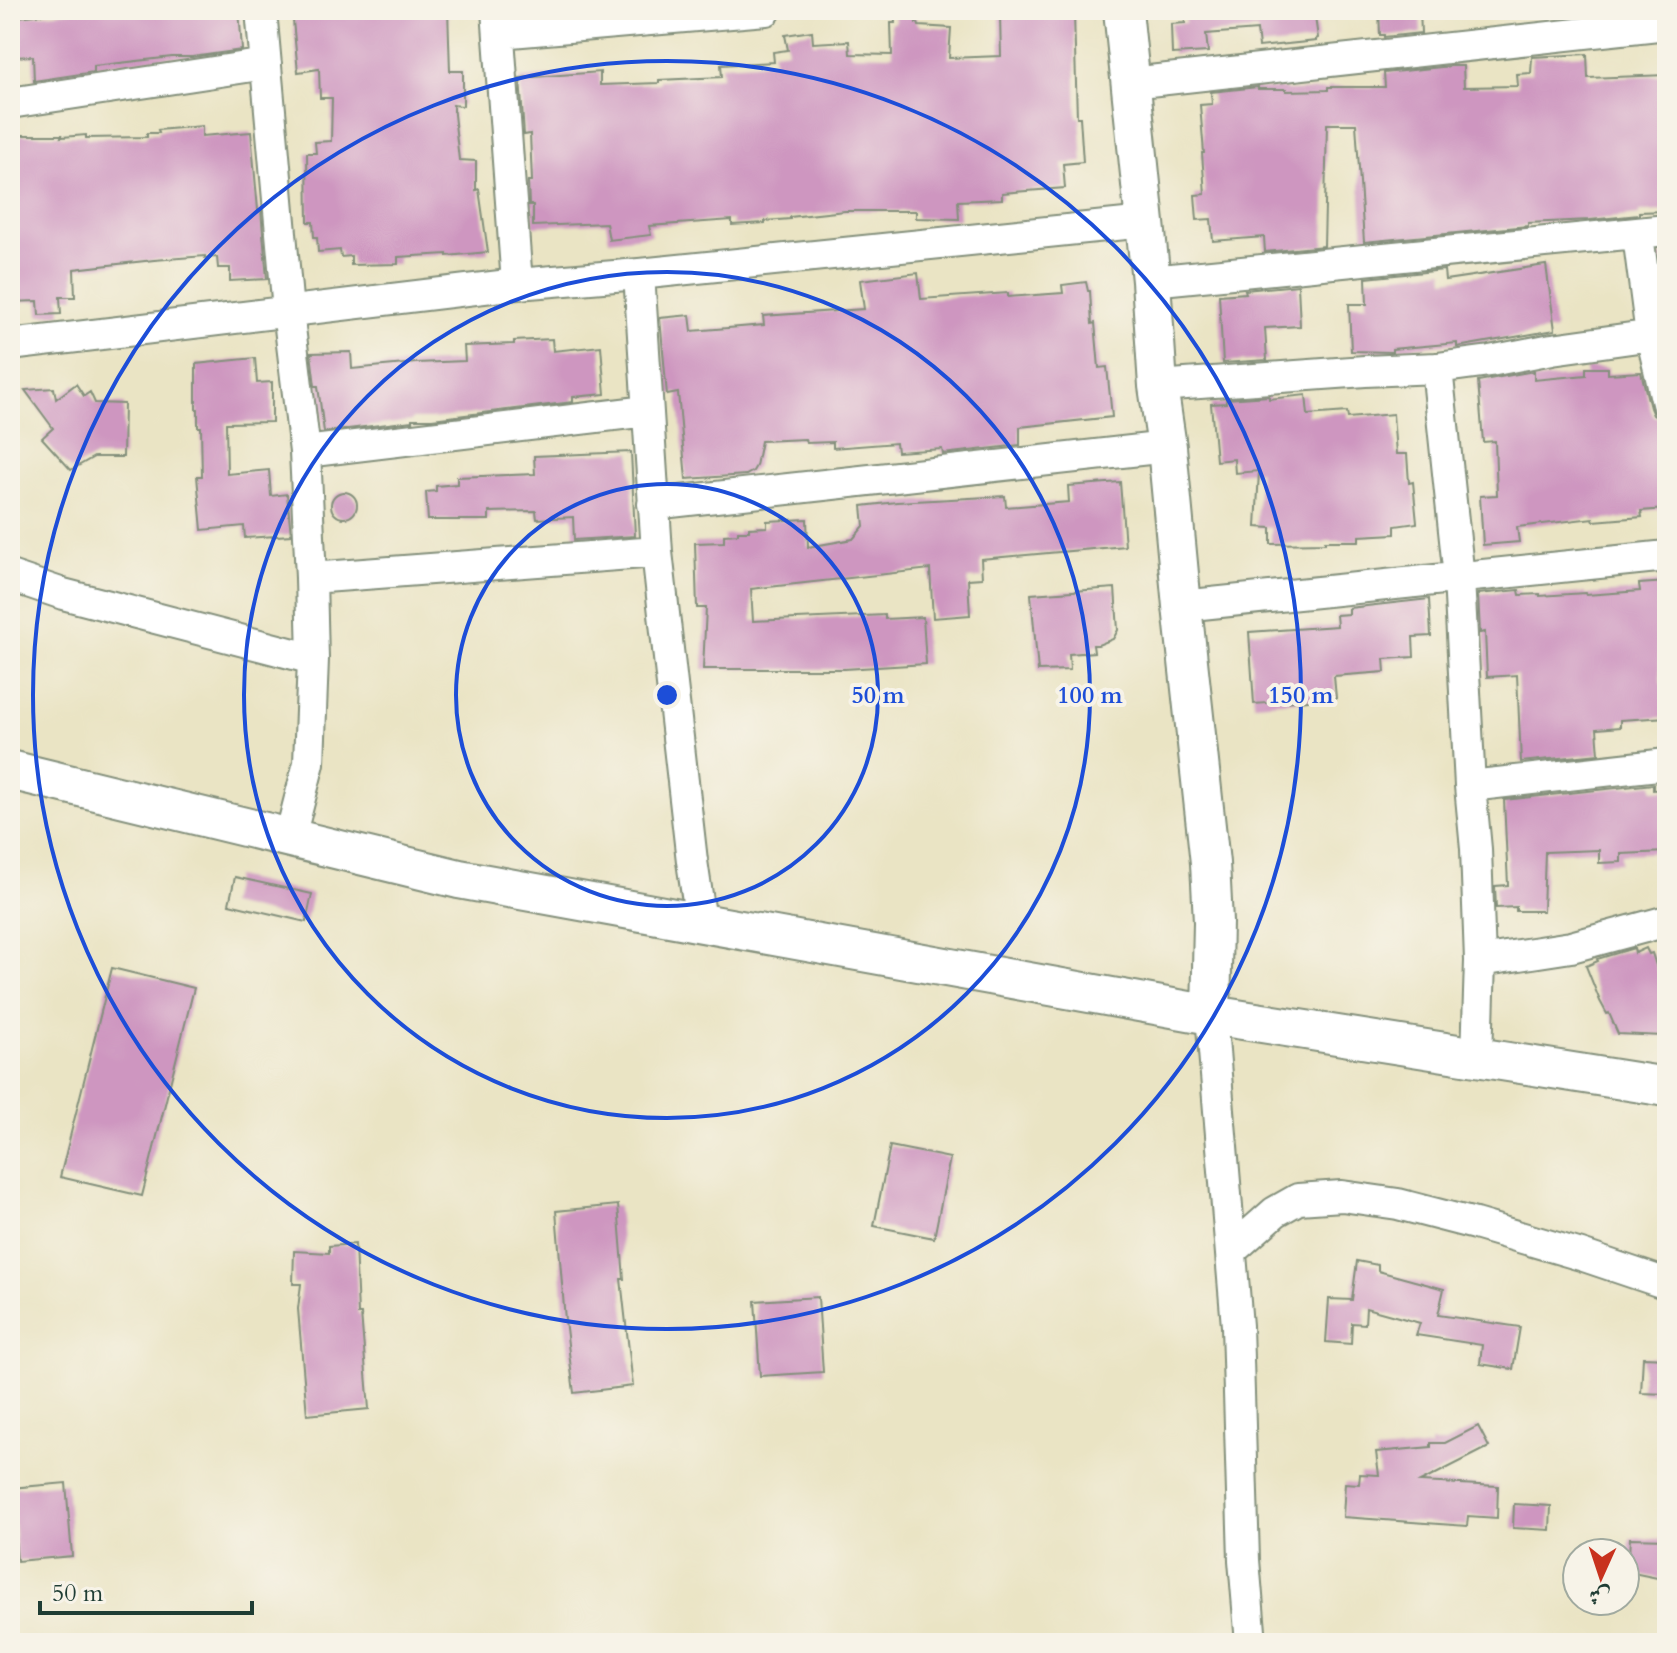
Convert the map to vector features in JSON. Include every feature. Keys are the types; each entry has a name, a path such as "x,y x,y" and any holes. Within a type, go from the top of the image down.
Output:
{"street":[{"path":"261,10 288,311 305,452 311,578 313,659 309,763 290,837"},
{"path":"517,284 498,22 766,10"},
{"path":"1123,10 1151,281 1158,386 1210,863 1213,922 1211,1015 1240,1383 1244,1560 1251,1643"},
{"path":"1131,83 1667,24"},
{"path":"10,103 266,64"},
{"path":"10,345 517,284 1145,222"},
{"path":"1151,281 1652,232 1667,403"},
{"path":"639,274 657,552 701,922"},
{"path":"1158,386 1437,368 1659,334"},
{"path":"1437,368 1459,578 1476,849 1480,961 1477,1057"},
{"path":"305,452 647,411"},
{"path":"653,504 1167,447"},
{"path":"311,578 657,552"},
{"path":"1182,606 1667,556"},
{"path":"10,576 63,594 313,659"},
{"path":"1470,786 1667,764"},
{"path":"10,770 459,879 1211,1015 1667,1087"},
{"path":"1480,961 1571,947 1667,921"},
{"path":"1231,1251 1275,1212 1298,1199 1342,1196 1398,1204 1475,1224 1667,1284"}],"building":[{"path":"82,10 239,10 242,50 94,66 94,72 34,81 33,56 13,57 11,27 18,26 17,17"},
{"path":"292,10 448,10 450,71 463,71 463,106 453,105 459,160 476,161 476,190 479,189 488,252 398,257 398,264 351,265 351,256 341,257 340,250 318,252 313,222 308,222 307,153 316,153 315,142 331,141 332,98 320,98 319,69 298,72"},
{"path":"894,10 916,10 919,26 951,28 949,58 1001,56 1000,16 1074,14 1077,117 1080,117 1083,162 1063,164 1065,188 1002,193 1002,199 958,201 959,219 916,218 916,211 845,211 765,223 732,225 732,220 649,226 651,235 609,240 606,223 533,226 528,181 532,181 530,134 524,135 520,78 600,72 600,85 722,77 721,65 774,62 773,52 788,50 785,35 812,31 813,43 849,41 850,54 892,55 891,23 895,23"},
{"path":"1184,10 1314,10 1318,38 1316,41 1259,47 1257,30 1206,34 1208,52 1172,54 1171,24 1185,23"},
{"path":"1379,10 1420,10 1421,33 1380,35"},
{"path":"1587,54 1588,78 1667,75 1667,98 1660,98 1667,150 1667,211 1364,242 1356,124 1327,124 1324,246 1265,252 1264,237 1213,241 1211,219 1197,220 1195,195 1205,194 1200,105 1212,104 1211,92 1258,87 1286,91 1385,87 1384,73 1451,66 1463,66 1464,87 1518,86 1517,74 1531,73 1532,57"},
{"path":"202,126 202,136 251,132 267,279 230,281 230,268 218,268 217,257 154,260 74,269 75,297 60,297 61,314 39,315 38,301 10,302 10,188 15,188 12,135 147,137 147,133 159,133 158,130"},
{"path":"1667,255 1667,315 1659,256"},
{"path":"1546,265 1555,330 1457,347 1457,343 1392,349 1392,352 1351,351 1349,304 1367,304 1366,278 1444,270 1445,280"},
{"path":"918,273 921,299 1063,293 1062,285 1086,282 1090,291 1092,324 1095,323 1099,368 1107,367 1112,417 1020,427 1020,445 943,454 942,449 897,452 896,443 833,448 833,442 806,443 805,439 761,441 756,466 746,475 686,479 678,393 667,395 660,318 690,315 692,331 764,325 763,316 864,309 860,280"},
{"path":"1298,285 1300,326 1265,328 1267,360 1223,363 1219,295"},
{"path":"552,339 553,351 601,346 605,394 573,397 573,402 324,432 311,353 351,352 352,369 465,361 464,346"},
{"path":"255,358 257,383 272,382 272,422 226,423 227,474 269,470 271,496 287,494 291,535 245,538 244,526 202,530 197,476 202,476 201,427 198,427 196,409 196,364"},
{"path":"1586,368 1608,368 1608,374 1641,372 1650,408 1653,415 1660,419 1666,509 1641,511 1642,517 1594,521 1593,518 1517,527 1519,542 1483,545 1480,496 1497,495 1495,441 1483,442 1478,381 1534,371 1534,380 1586,375"},
{"path":"76,384 84,396 90,392 95,403 124,404 123,457 94,457 71,470 42,438 53,428 25,390 54,388 56,399"},
{"path":"1306,395 1308,415 1347,412 1348,418 1393,414 1396,454 1407,454 1417,523 1395,526 1395,534 1359,536 1359,541 1325,543 1271,544 1271,528 1256,527 1259,471 1235,473 1234,459 1216,461 1211,404 1226,403 1226,399"},
{"path":"631,452 635,536 574,540 573,517 537,519 536,511 489,512 489,520 428,520 426,492 436,491 436,486 457,484 457,477 535,474 534,456"},
{"path":"1120,482 1125,546 981,559 982,578 968,579 970,615 933,618 930,569 751,589 753,621 885,615 885,619 923,617 926,664 844,669 703,669 706,608 697,608 695,543 724,542 724,535 767,527 767,521 807,519 808,547 853,539 864,526 862,506 1005,496 1006,507 1069,502 1068,486"},
{"path":"344,492 353,496 357,505 353,514 344,518 335,514 331,505 335,496"},
{"path":"1667,582 1667,640 1658,641 1661,684 1666,684 1667,717 1620,720 1620,727 1597,729 1599,754 1521,762 1517,675 1487,677 1485,632 1480,633 1478,594 1519,590 1520,595 1586,595 1640,591 1639,584"},
{"path":"1115,588 1118,630 1113,639 1093,645 1094,652 1069,654 1070,670 1038,671 1031,594"},
{"path":"1429,599 1431,636 1413,637 1414,657 1384,659 1385,672 1334,676 1336,698 1254,704 1249,632 1337,626 1336,615 1349,614 1349,608"},
{"path":"1653,784 1653,790 1667,789 1667,852 1621,854 1621,862 1599,863 1599,850 1545,852 1543,911 1496,908 1495,886 1508,885 1504,800"},
{"path":"235,877 312,894 306,922 229,904"},
{"path":"1634,948 1635,953 1646,948 1649,954 1652,953 1667,1000 1664,1036 1618,1034 1586,966 1597,959"},
{"path":"112,968 194,988 142,1196 60,1177"},
{"path":"890,1146 950,1158 934,1238 874,1226"},
{"path":"618,1205 624,1279 621,1279 633,1386 574,1393 556,1211"},
{"path":"355,1244 358,1314 361,1314 369,1409 307,1415 298,1309 301,1284 293,1284 294,1251 329,1253 329,1246"},
{"path":"1357,1261 1378,1265 1378,1271 1444,1289 1438,1315 1520,1327 1513,1369 1480,1364 1482,1345 1416,1335 1420,1323 1366,1308 1365,1324 1352,1323 1351,1344 1326,1342 1329,1299 1352,1300"},
{"path":"818,1297 823,1372 760,1376 755,1301"},
{"path":"1643,1357 1667,1358 1667,1394 1641,1393"},
{"path":"1478,1426 1489,1447 1420,1482 1498,1486 1497,1518 1468,1516 1467,1526 1343,1517 1345,1483 1359,1484 1360,1474 1379,1475 1376,1452 1431,1447 1431,1443 1445,1443"},
{"path":"66,1483 72,1556 17,1561 11,1488"},
{"path":"1514,1504 1551,1506 1550,1530 1513,1528"},
{"path":"1641,1538 1667,1539 1667,1580 1641,1575"}]}
